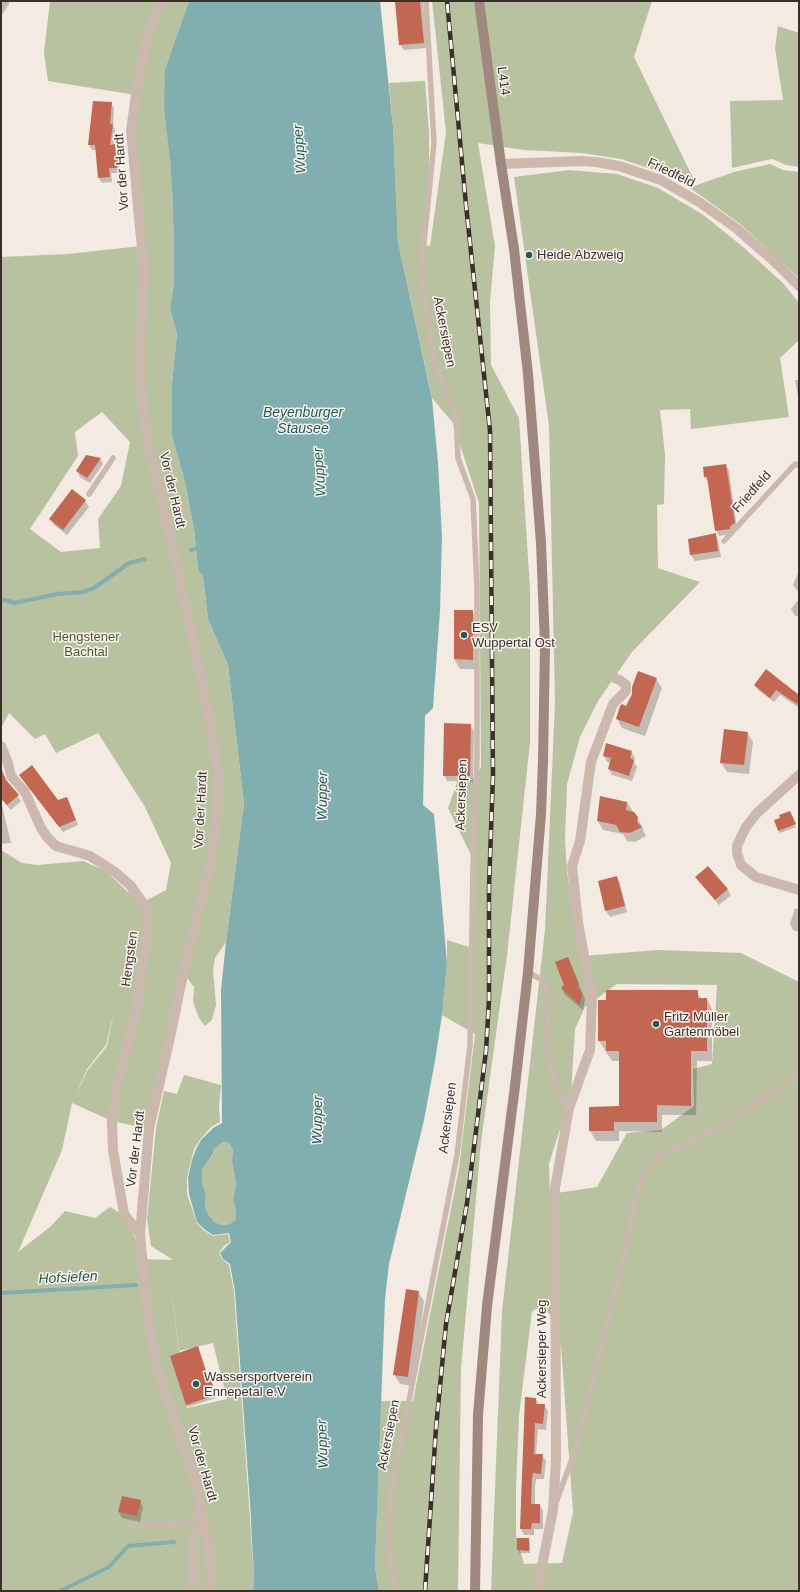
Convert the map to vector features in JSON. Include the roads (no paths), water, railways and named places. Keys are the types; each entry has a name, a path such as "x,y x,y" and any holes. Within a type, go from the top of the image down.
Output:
{"main road":[{"name":"L414","path":"475,1591 478,1415 486,1306 515,1086 528,972 541,814 545,661 542,543 528,374 514,250 479,1"}],"street":[{"name":"Vor der Hardt","path":"161,1 144,51 131,131 144,271 140,359 143,410 148,443 175,557 209,714 218,776 217,817 211,863 183,974 172,1033 149,1128 140,1234 146,1301 155,1360 199,1493 202,1519 209,1542 211,1591"},
{"name":"Friedfeld","path":"501,164 582,161 596,162 619,166 662,180 736,228 777,264 799,286"},
{"path":"569,1108 590,1050 592,1000 578,922 572,866 580,841 591,762 613,704 626,691 626,685 614,678"},
{"name":"Hengsten","path":"1,746 8,763 11,776 24,792 41,828 47,837 56,846 90,856 116,872 130,885 147,909 146,941 135,1017 118,1081 112,1121 114,1150 124,1214 140,1234"},
{"path":"799,775 757,813 746,827 741,837 737,846 737,853 741,865 756,877 799,890"},
{"name":"Ackersieper Weg","path":"553,1510 556,1459 554,1188 569,1108"},
{"path":"538,1588 553,1510"},
{"path":"193,1591 193,1539 202,1519"}],"lane":[{"name":"Ackersiepen","path":"397,1591 392,1573 389,1548 390,1498 457,1155 470,1045 473,865 477,756 477,588 473,498 458,458 456,416 435,364 421,272 434,143 426,1"},
{"path":"89,494 112,458"},
{"name":"Friedfeld","path":"724,541 795,464 799,466"},
{"path":"528,972 540,979 546,986 549,1005 546,1029 548,1052 557,1091 569,1108"},
{"path":"553,1510 576,1448 627,1243 635,1200 646,1171 660,1156 731,1121 799,1075"},
{"path":"133,1525 179,1524 202,1519"}],"water":[{"name":"Beyenburger Stausee","path":"189,1 380,1 393,127 398,242 432,399 438,463 442,536 440,611 433,708 425,716 423,805 434,814 447,963 442,1015 435,1061 424,1120 389,1264 385,1299 375,1567 379,1591 253,1591 254,1577 250,1503 235,1292 230,1264 223,1259 220,1253 231,1242 229,1233 213,1235 197,1222 189,1194 188,1178 196,1149 201,1140 213,1128 222,1123 221,990 244,804 228,665 208,619 203,576 198,570 194,529 184,478 172,436 172,383 177,334 170,309 174,283 173,206 170,159 164,107 165,69","holes":["223,1142 229,1143 233,1150 232,1161 236,1184 233,1199 236,1219 229,1224 223,1225 214,1222 206,1211 206,1194 202,1183 202,1171 213,1154 214,1149"]}],"waterway":[{"path":"191,550 200,548"},
{"path":"1,599 15,603 57,594 83,592 94,588 129,563 145,559"},
{"name":"Hofsiefen","path":"1,1293 136,1285"},
{"path":"60,1591 109,1567 128,1546 174,1542"}],"railway":[{"path":"425,1591 436,1428 446,1324 467,1203 486,1051 489,1000 489,887 493,775 490,431 466,205 447,1"}],"place":[{"name":"Heide Abzweig","path":"529,255"},
{"name":"ESV Wuppertal Ost","path":"464,635"},
{"name":"Fritz Müller Gartenmöbel","path":"656,1024"},
{"name":"Wassersportverein Ennepetal e.V","path":"196,1384"}],"water label":[{"name":"Wupper","path":"300,149"},
{"name":"Wupper","path":"320,472"},
{"name":"Wupper","path":"323,796"},
{"name":"Wupper","path":"318,1120"},
{"name":"Wupper","path":"323,1444"}],"park label":[{"name":"Hengstener Bachtal","path":"86,644"}]}
